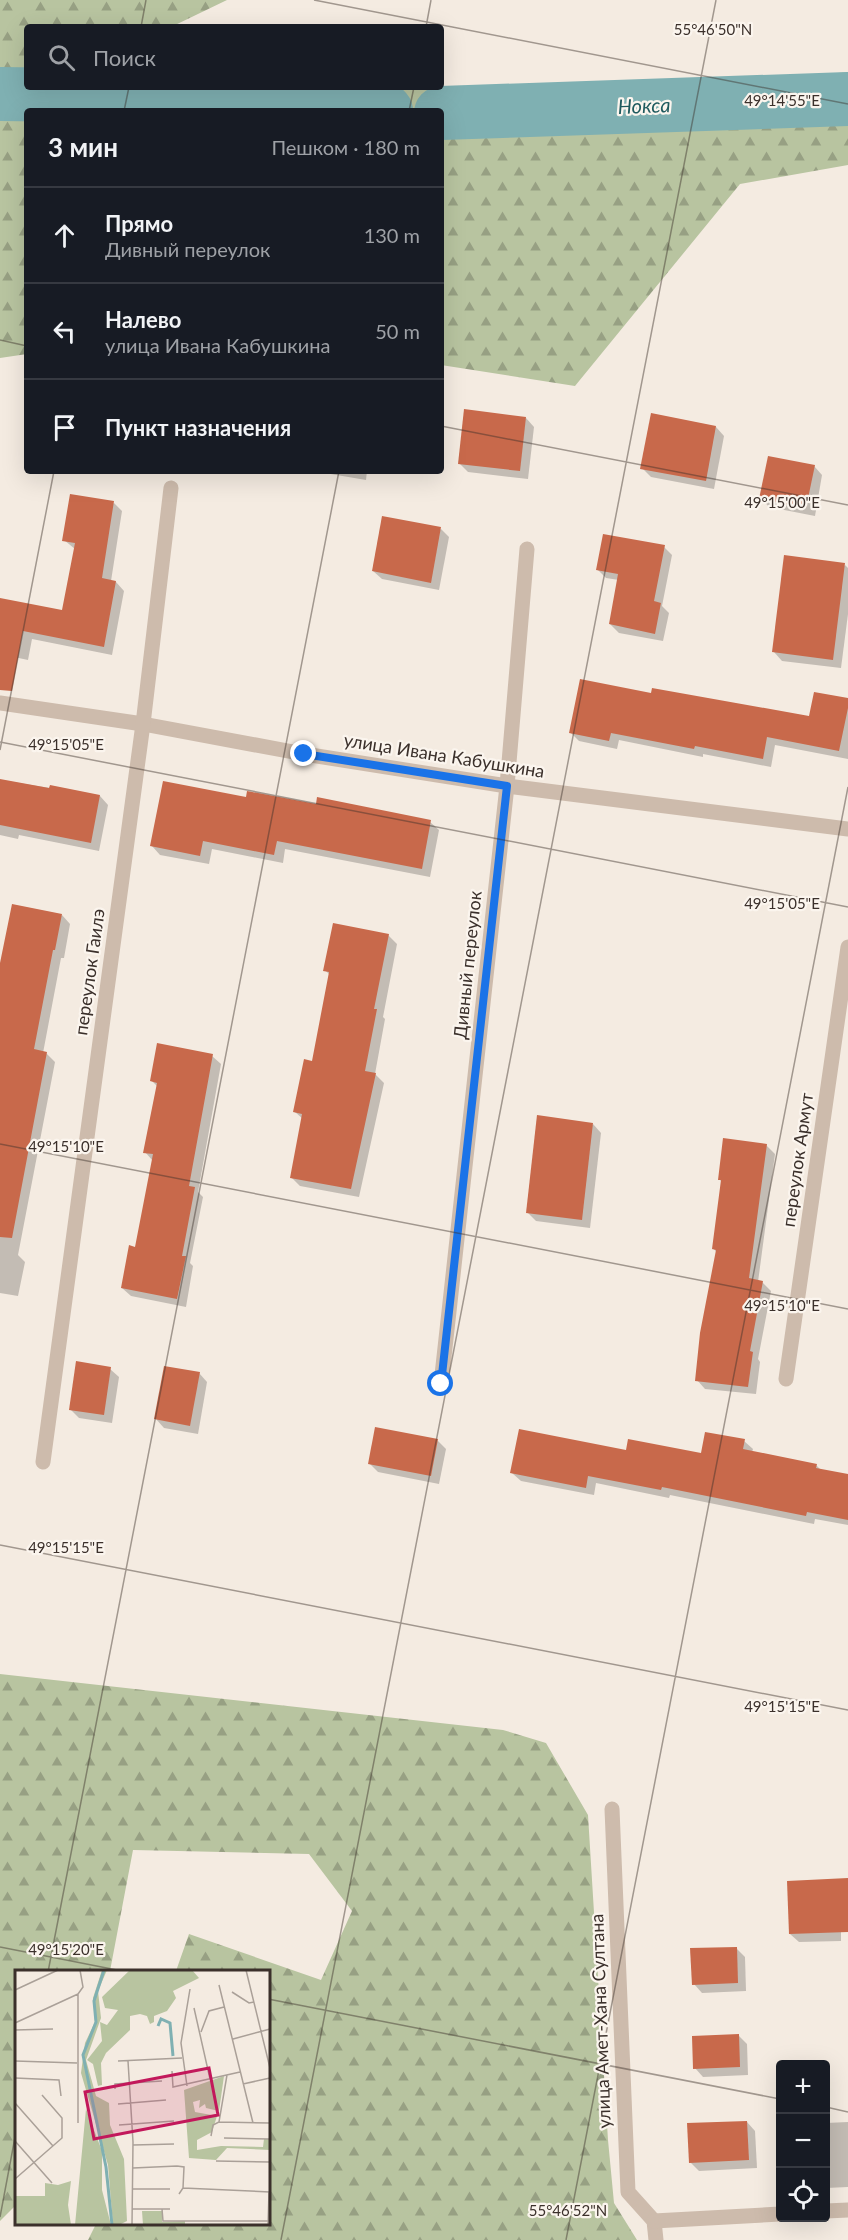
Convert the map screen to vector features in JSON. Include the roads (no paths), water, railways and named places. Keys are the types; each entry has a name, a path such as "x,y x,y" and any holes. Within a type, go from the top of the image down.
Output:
{"street":[{"name":"переулок Гаилэ","path":"43,1462 144,724 171,488"},
{"name":"Дивный переулок","path":"441,1384 507,786 527,549"},
{"name":"улица Ивана Кабушкина","path":"0,703 144,724 304,754 507,786 848,829"},
{"name":"переулок Армут","path":"786,1379 848,947"},
{"name":"улица Амет-Хана Султана","path":"612,1809 628,2192 654,2221"},
{"path":"830,2211 848,2210"},
{"path":"656,2240 654,2221 776,2214"}],"waterway":[{"name":"Нокса","path":"0,94 160,96 341,108"},
{"name":"Нокса","path":"444,113 848,99"}]}
